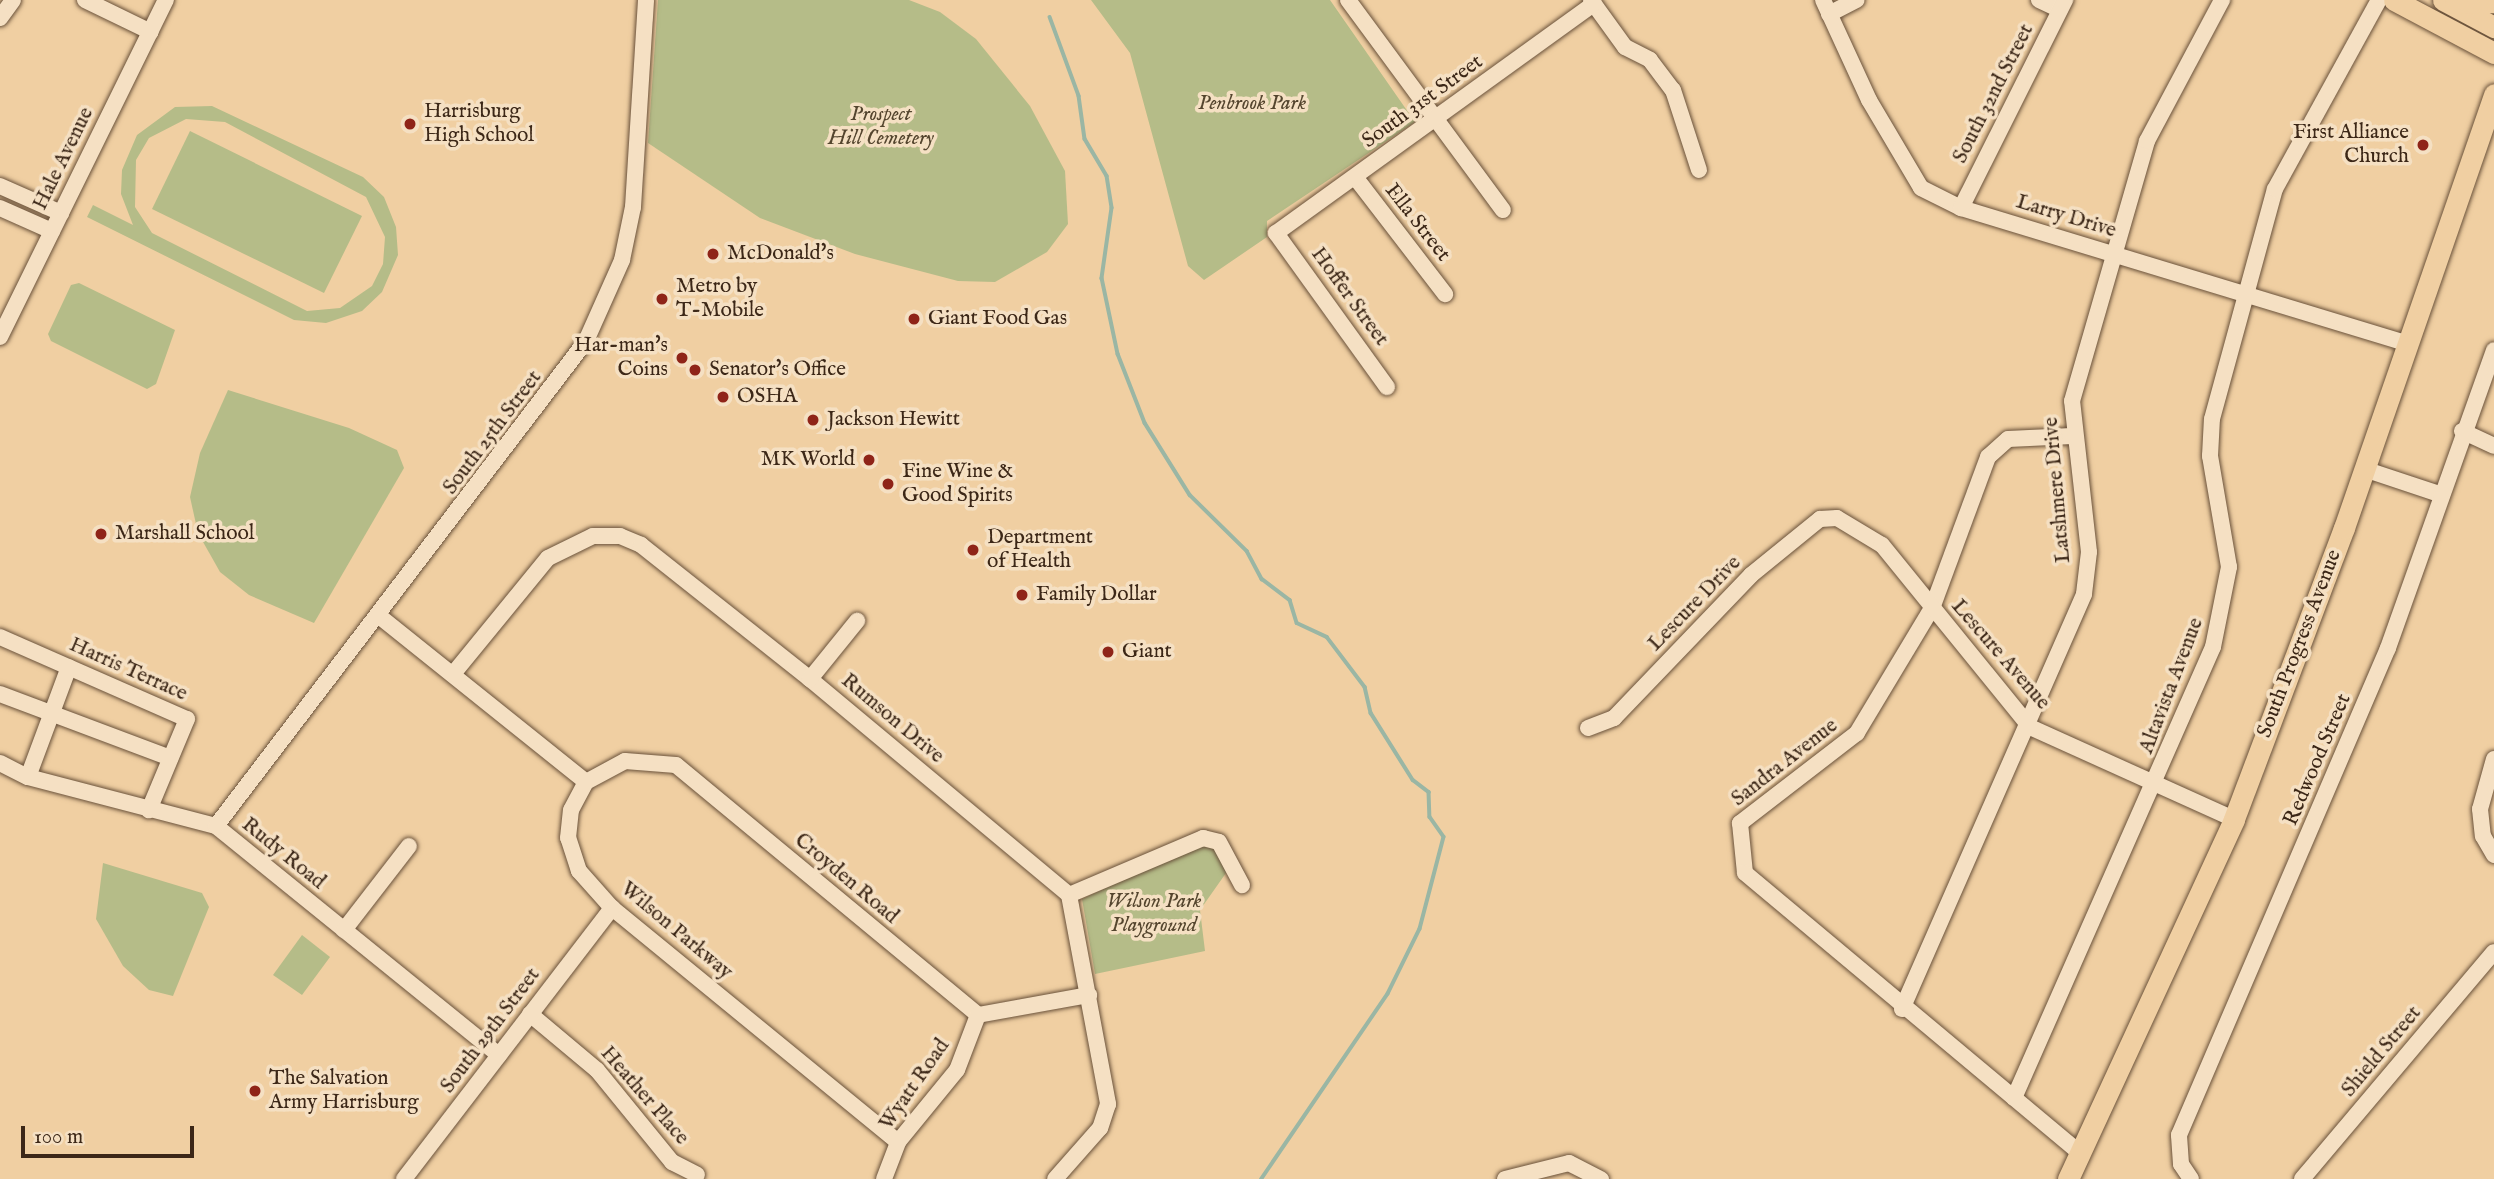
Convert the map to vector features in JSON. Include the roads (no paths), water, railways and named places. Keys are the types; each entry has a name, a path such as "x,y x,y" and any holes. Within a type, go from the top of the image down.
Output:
{"main road":[{"path":"2394,0 2494,53"},
{"path":"2443,0 2494,2"},
{"path":"2443,0 2494,27"},
{"name":"South Progress Avenue","path":"2068,1179 2234,819 2364,469 2404,343 2494,94"}],"street":[{"path":"0,18 13,0"},
{"path":"85,0 151,32"},
{"name":"Hale Avenue","path":"0,337 166,0"},
{"name":"South 25th Street","path":"216,826 548,397 586,341 622,260 639,148 646,0"},
{"path":"1348,0 1503,210"},
{"path":"1826,7 1857,0"},
{"path":"2039,0 2062,5"},
{"name":"Latshmere Drive","path":"1902,1009 2030,727 2084,594 2089,552 2072,436 2072,401 2147,141 2222,0"},
{"name":"Altavista Avenue","path":"2014,1098 2157,782 2223,610 2229,567 2210,456 2212,419 2275,189 2379,0"},
{"path":"1592,2 1625,47 1650,61 1674,90 1699,170"},
{"name":"South 31st Street","path":"1276,233 1436,119 1592,2"},
{"name":"South 32nd Street","path":"1961,208 2062,5"},
{"name":"Larry Drive","path":"1826,7 1869,100 1921,188 1961,208 2404,343"},
{"name":"Ella Street","path":"1355,177 1445,294"},
{"path":"0,186 61,213"},
{"path":"0,208 52,231"},
{"name":"Hoffer Street","path":"1276,233 1387,387"},
{"name":"Redwood Street","path":"2191,1179 2181,1164 2179,1135 2388,648 2462,431 2494,350"},
{"path":"2462,431 2494,446"},
{"name":"Sandra Avenue","path":"2072,436 2008,439 1988,457 1931,608 1857,733 1740,823 1745,873 1902,1009 2079,1152"},
{"path":"2364,469 2442,495"},
{"name":"Lescure Avenue","path":"1837,518 1882,545 2030,727 2234,819"},
{"name":"Lescure Drive","path":"1588,728 1614,718 1751,575 1820,519 1837,518"},
{"name":"Rumson Drive","path":"453,674 548,558 603,536 641,545 810,679 1069,895"},
{"path":"379,616 586,782"},
{"path":"810,679 858,621"},
{"name":"Harris Terrace","path":"0,637 187,719 149,810"},
{"path":"28,777 69,667"},
{"path":"0,694 50,717 170,758"},
{"path":"2494,759 2480,809 2483,836 2494,855"},
{"name":"Croyden Road","path":"586,782 625,761 676,765 978,1015"},
{"name":"Rudy Road","path":"0,763 28,777 216,826 499,1055"},
{"name":"Wilson Parkway","path":"586,782 571,810 568,838 579,870 612,908 898,1142"},
{"path":"1055,1179 1100,1128 1108,1104 1069,895 1203,838 1219,842 1242,885"},
{"path":"344,930 410,846"},
{"name":"South 29th Street","path":"404,1179 612,908"},
{"name":"Shield Street","path":"2302,1179 2494,952"},
{"path":"978,1015 1089,995"},
{"name":"Heather Place","path":"530,1014 597,1070 672,1162 697,1175"},
{"name":"Wyatt Road","path":"884,1179 898,1142 957,1070 978,1015"},
{"path":"1505,1179 1569,1163 1601,1179"}],"waterway":[{"path":"1050,17 1079,96 1085,139 1107,176 1112,208 1102,278 1118,354 1145,423 1190,495 1247,551 1262,579 1290,600 1297,623 1327,637 1365,687 1371,713 1413,780 1429,792 1430,817 1444,837 1420,929 1388,994 1262,1179"}],"place":[{"name":"Harrisburg High School","path":"410,124"},
{"name":"First Alliance Church","path":"2423,145"},
{"name":"McDonald's","path":"713,254"},
{"name":"Metro by T-Mobile","path":"662,299"},
{"name":"Giant Food Gas","path":"914,319"},
{"name":"Har-man's Coins","path":"682,358"},
{"name":"Senator's Office","path":"695,370"},
{"name":"OSHA","path":"723,397"},
{"name":"Jackson Hewitt","path":"813,420"},
{"name":"MK World","path":"869,460"},
{"name":"Fine Wine & Good Spirits","path":"888,484"},
{"name":"Marshall School","path":"101,534"},
{"name":"Department of Health","path":"973,550"},
{"name":"Family Dollar","path":"1022,595"},
{"name":"Giant","path":"1108,652"},
{"name":"The Salvation Army Harrisburg","path":"255,1091"}],"park label":[{"name":"Penbrook Park","path":"1252,104"},
{"name":"Prospect Hill Cemetery","path":"881,127"},
{"name":"Wilson Park Playground","path":"1154,914"}]}
